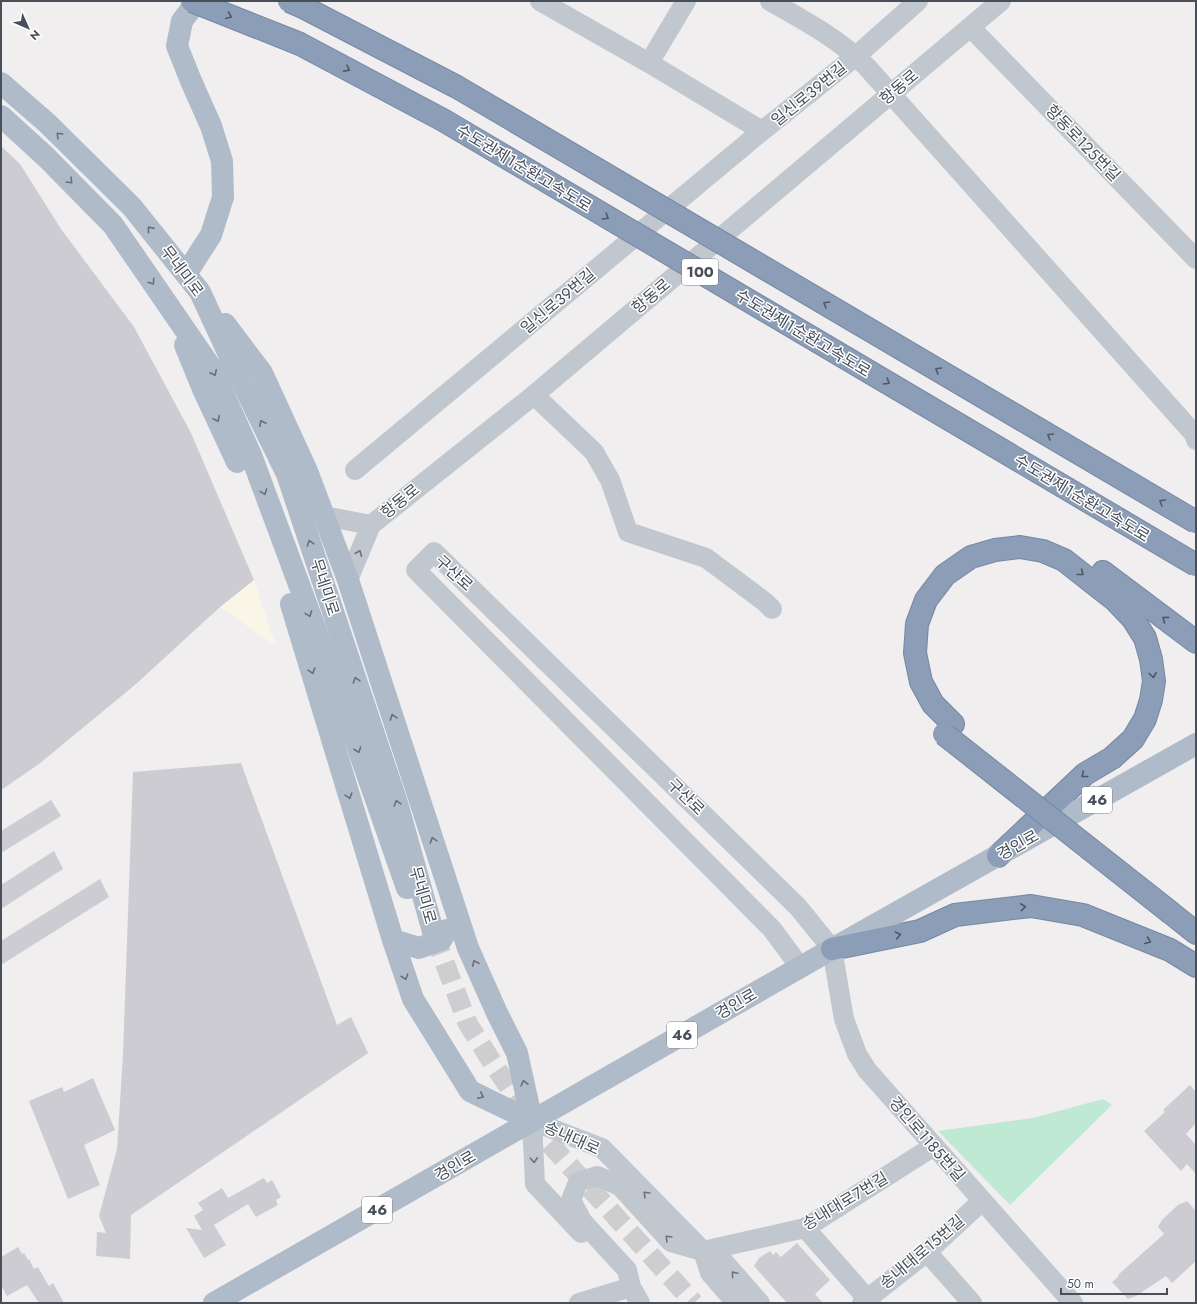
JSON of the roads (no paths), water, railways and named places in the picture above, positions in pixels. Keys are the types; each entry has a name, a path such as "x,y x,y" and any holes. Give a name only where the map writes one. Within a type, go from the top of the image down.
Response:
{"highway":[{"name":"수도권제1순환고속도로","path":"192,1 300,44 443,120 1196,565"},
{"name":"100","path":"289,1 312,11 457,87 1196,522"},
{"path":"1196,642 1073,549 1043,537 1019,533 990,536 964,545 936,565 916,592 904,622 902,654 909,685 922,712 948,729 1174,907 1196,933"},
{"path":"948,729 921,682 915,653 917,624 926,600 945,575 970,557 995,550 1020,547 1043,551 1064,560 1115,600 1133,619 1145,638 1151,659 1154,681 1151,700 1145,719 1133,739 1112,758 1085,774 998,856"},
{"path":"832,949 920,931 955,915 1031,906 1083,915 1170,950 1196,966"},
{"path":"1174,907 1196,915"}],"main road":[{"path":"186,274 211,235 222,197 222,161 211,126 177,46 182,22 197,1"},
{"name":"무네미로","path":"1,84 47,122 132,207 200,292 287,474 397,803 434,935 414,906 251,455 212,369 114,225 46,157 1,116"},
{"path":"200,292 262,373 307,471 348,580 468,948 497,1013 517,1053 532,1121"},
{"path":"168,306 203,389 235,457 289,596 392,940 413,999 470,1091 532,1121"},
{"name":"경인로","path":"214,1303 800,967 1196,744"},
{"path":"392,940 419,948 441,940 449,927 454,903"}],"street":[{"name":"일신로39번길","path":"540,1 649,63 762,131"},
{"path":"649,63 686,1"},
{"name":"일신로39번길","path":"770,1 829,36 856,56"},
{"name":"일신로39번길","path":"355,470 762,131 856,56 918,1"},
{"name":"항동로","path":"348,580 371,525 534,395 1001,1"},
{"name":"항동로125번길","path":"970,27 1196,259"},
{"path":"856,56 1195,435 1196,440"},
{"path":"534,395 594,452 610,480 628,532 706,558 765,602 772,609"},
{"name":"항동로","path":"324,516 371,525"},
{"name":"구산로","path":"800,967 772,929 416,570 434,552 798,907 832,949"},
{"name":"경인로1185번길","path":"832,949 844,1019 857,1054 868,1070 1072,1303"},
{"name":"송내대로","path":"652,1303 636,1295 535,1184 532,1121 602,1148 703,1251 724,1262 760,1303"},
{"name":"송내대로7번길","path":"703,1251 805,1228 934,1146"},
{"path":"579,1303 636,1295 627,1270 582,1221 574,1207 571,1200 578,1182 597,1176 620,1186 671,1242 703,1251"},
{"name":"송내대로15번길","path":"867,1301 927,1252 982,1201"},
{"path":"805,1228 867,1301"},
{"name":"송내대로","path":"703,1251 710,1273 736,1303"},
{"path":"927,1252 972,1303"}],"tunnel":[{"path":"434,935 468,1024 539,1132 694,1303"}]}
